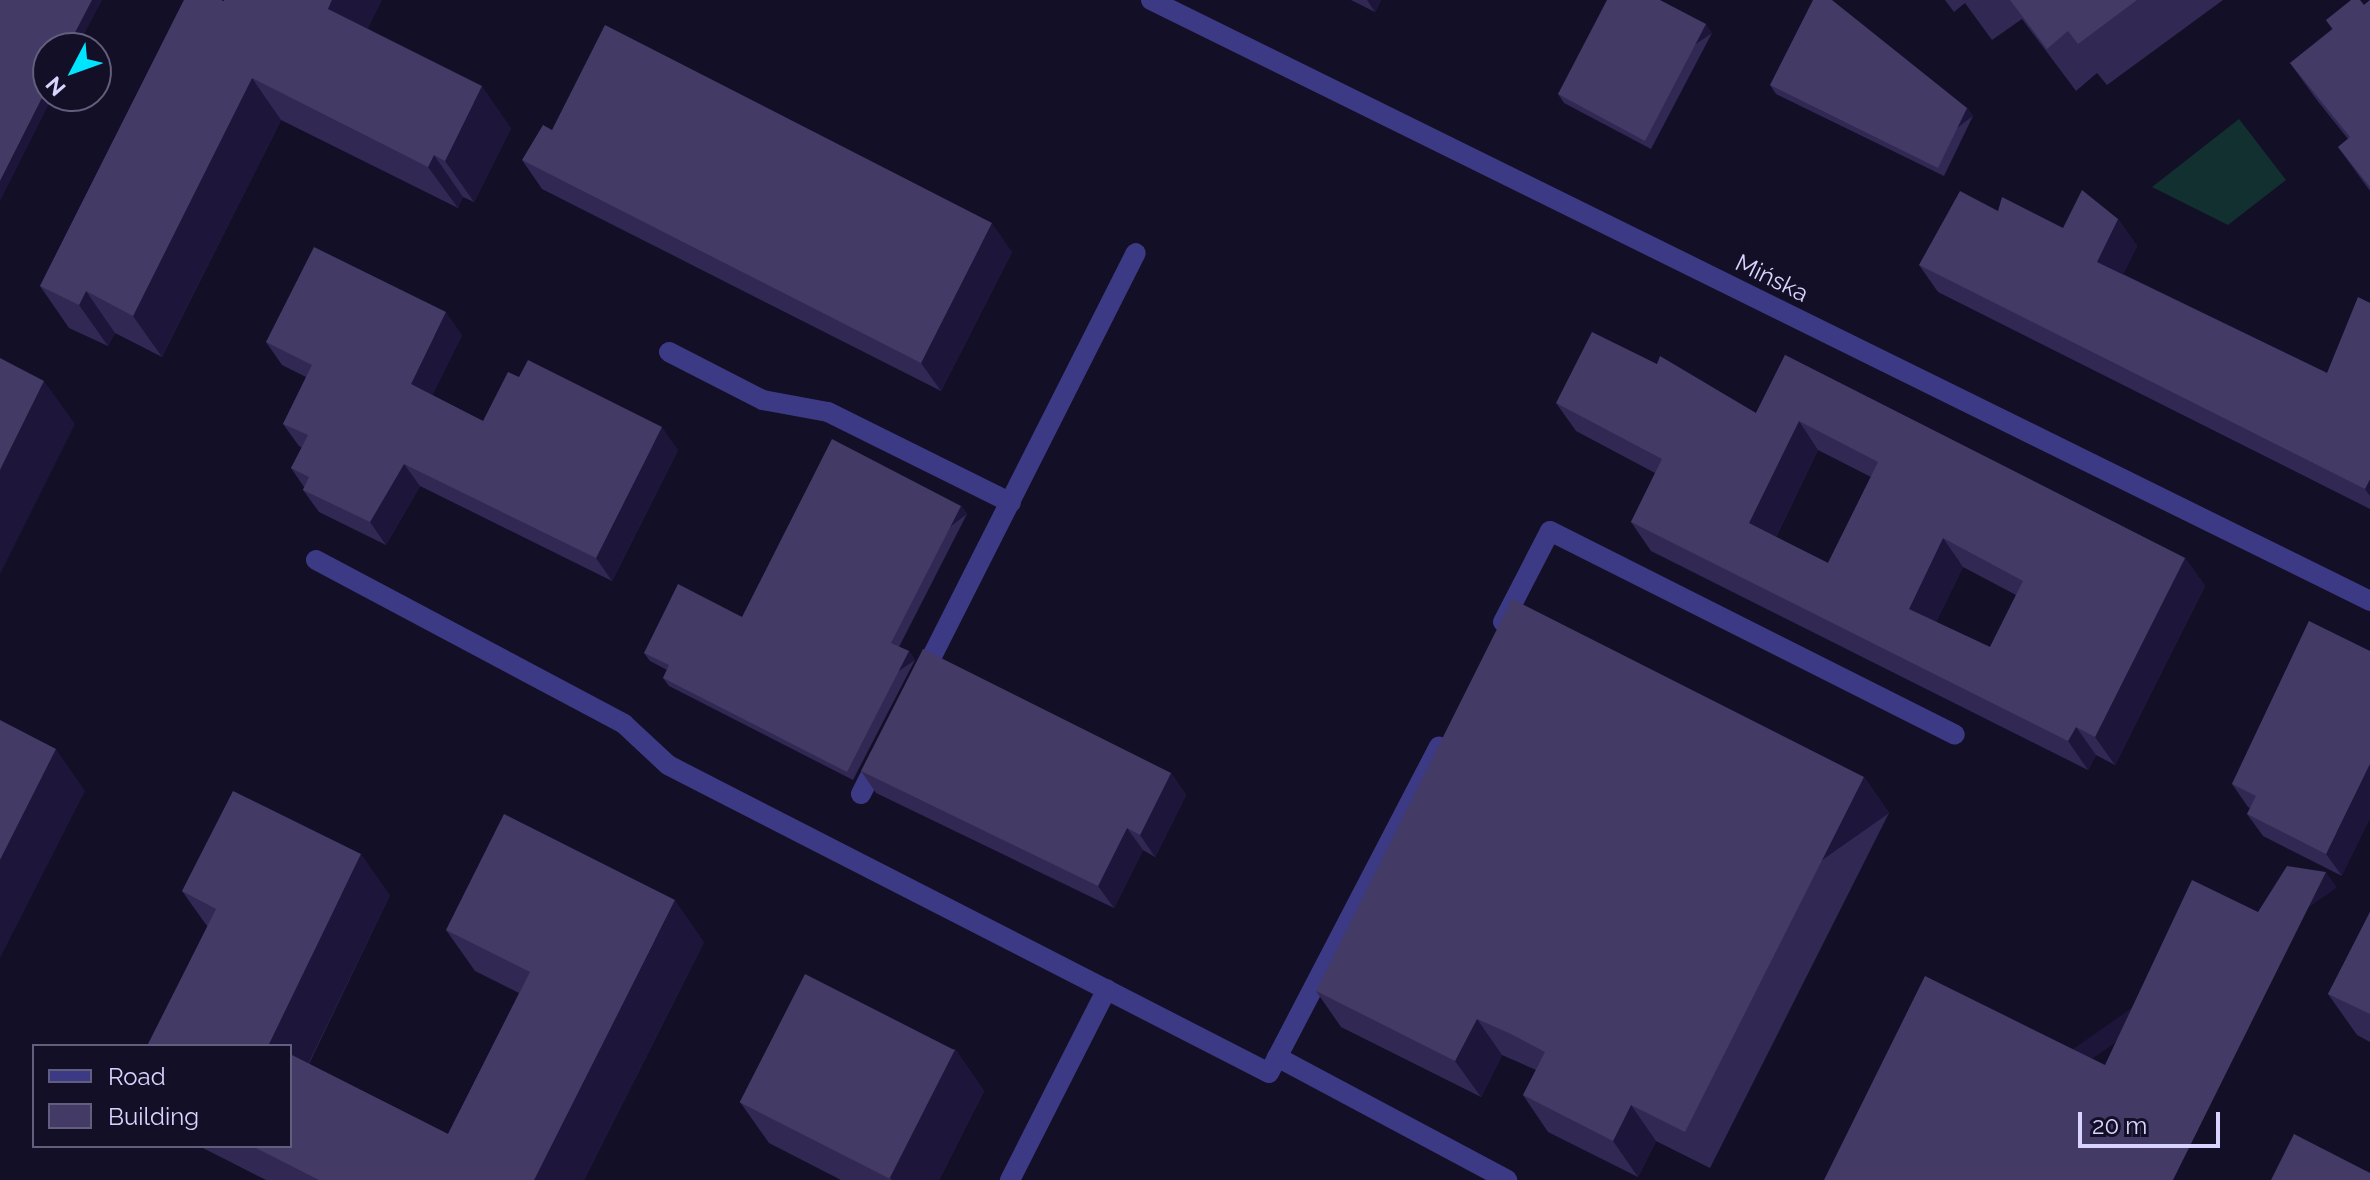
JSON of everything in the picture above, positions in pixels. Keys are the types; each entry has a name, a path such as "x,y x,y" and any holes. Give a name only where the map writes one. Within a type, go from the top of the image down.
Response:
{"street":[{"name":"Mińska","path":"1151,0 1178,6 2370,601"},
{"path":"911,697 1136,253"},
{"path":"669,352 763,400 828,412 1011,503"},
{"path":"1491,645 1550,531 1955,735"},
{"path":"316,560 624,724 668,765 1269,1073 1447,730"},
{"path":"861,794 889,738"},
{"path":"1010,1180 1107,989"},
{"path":"1277,1057 1507,1180"}],"green space":[{"path":"2239,119 2286,180 2228,225 2152,187"}],"building":[{"path":"0,0 92,0 75,32 32,32 32,112 35,112 0,181"},
{"path":"184,0 332,0 328,9 482,86 445,161 434,155 428,167 252,78 133,316 86,291 79,305 40,286"},
{"path":"1607,0 1660,0 1706,24 1645,141 1558,94"},
{"path":"1813,0 1832,0 1967,108 1938,168 1770,85"},
{"path":"2010,0 2137,0 2078,44 2068,31 2047,49"},
{"path":"2351,0 2360,0 2364,5 2370,0 2370,187 2338,147 2350,137 2290,63 2333,29 2326,20"},
{"path":"605,25 992,223 921,363 522,160 543,125 552,130"},
{"path":"2082,190 2118,219 2097,262 2327,373 2358,297 2370,303 2370,479 2365,489 1919,265 1960,191 1998,211 2002,197 2063,228"},
{"path":"314,247 446,312 411,384 483,421 508,372 519,377 528,360 662,427 596,558 404,464 370,522 303,490 309,477 291,468 308,435 283,424 312,365 266,342"},
{"path":"1592,332 1657,364 1660,356 1756,413 1785,355 2185,558 2095,737 2076,727 2068,741 1631,522 1662,459 1556,403","holes":["1799,421 1878,462 1828,563 1749,523","1943,538 2023,581 1990,647 1909,609"]},
{"path":"0,358 44,381 0,470"},
{"path":"832,439 961,506 891,643 909,651 847,772 663,678 669,665 644,653 678,584 742,617"},
{"path":"1512,599 1864,777 1685,1132 1631,1105 1613,1141 1523,1095 1545,1052 1511,1034 1477,1019 1455,1061 1316,991"},
{"path":"2309,621 2370,651 2370,764 2326,854 2247,814 2256,796 2232,784"},
{"path":"923,649 1171,773 1140,835 1127,828 1098,886 861,771"},
{"path":"0,720 56,749 0,860"},
{"path":"233,791 361,854 269,1044 148,1044 216,909 182,891"},
{"path":"504,814 675,900 534,1180 319,1180 256,1148 292,1148 292,1055 448,1134 530,972 446,930"},
{"path":"2287,866 2326,872 2173,1180 1824,1180 1925,976 2105,1065 2192,880 2258,912"},
{"path":"2370,912 2370,1014 2328,994"},
{"path":"805,974 955,1050 889,1179 740,1102"},
{"path":"2294,1134 2370,1173 2370,1180 2271,1180"}]}
